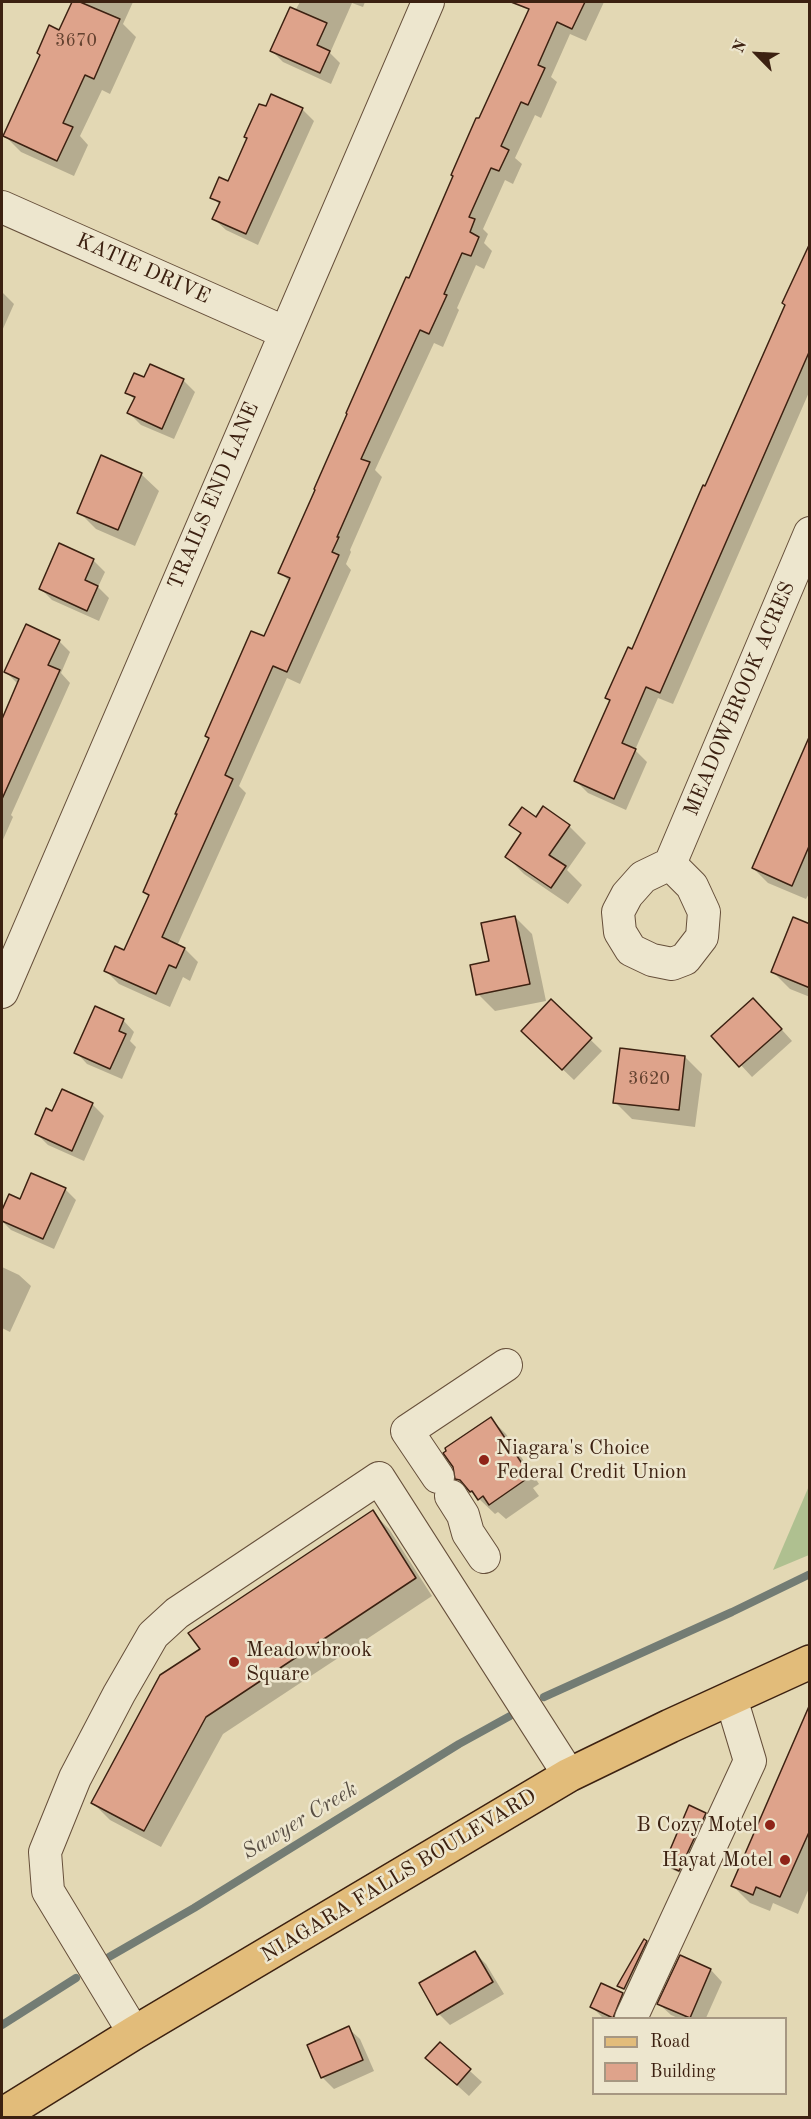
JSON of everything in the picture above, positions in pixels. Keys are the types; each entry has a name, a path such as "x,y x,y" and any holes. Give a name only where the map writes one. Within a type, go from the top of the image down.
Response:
{"main road":[{"name":"NIAGARA FALLS BOULEVARD","path":"2,2115 134,2033 569,1775 810,1662"}],"street":[{"name":"TRAILS END LANE","path":"2,992 284,332 428,2"},
{"name":"KATIE DRIVE","path":"2,207 284,332"},
{"name":"MEADOWBROOK ACRES","path":"670,864 810,533"},
{"path":"484,1557 468,1533 463,1515 407,1431 506,1365"},
{"path":"134,2033 48,1891 45,1852 75,1778 153,1635 177,1612 379,1478 569,1775"},
{"path":"632,2017 750,1761 731,1698"}],"green space":[{"path":"809,1486 809,1555 773,1570"}],"building":[{"path":"72,2 80,2 120,19 94,79 85,75 63,123 73,127 57,161 3,136 40,55 37,53 49,25 59,30"},
{"path":"511,2 585,2 572,29 557,22 538,65 545,68 528,105 521,102 501,146 509,150 499,171 491,168 469,217 475,219 470,232 479,237 471,256 462,253 444,294 447,295 429,334 420,330 361,459 370,462 332,552 339,555 287,672 273,666 225,775 233,779 162,937 185,948 176,968 169,965 156,994 104,971 115,946 124,950 149,895 143,892 209,738 205,736 251,631 264,636 290,578 278,573 406,277 409,278 476,118 479,118 529,9"},
{"path":"290,7 327,23 317,45 330,51 320,73 270,51"},
{"path":"271,94 303,108 246,234 212,219 220,202 210,198 219,177 228,181 259,104 266,106"},
{"path":"810,243 810,350 660,693 646,687 622,743 636,749 614,799 574,781 610,700 605,698 628,647 632,649 785,305 782,303"},
{"path":"150,364 184,379 162,429 127,413 135,397 125,393 134,373 144,377"},
{"path":"101,455 142,473 118,530 77,513"},
{"path":"59,543 94,559 85,580 98,586 87,611 39,589"},
{"path":"26,624 60,640 48,665 60,670 2,799 2,719 19,679 4,672"},
{"path":"810,735 810,844 792,886 752,868"},
{"path":"543,806 570,825 549,855 566,866 551,888 505,857 521,833 509,825 522,807 536,817"},
{"path":"515,916 530,984 476,995 470,965 489,961 481,923"},
{"path":"793,917 810,924 810,988 771,972"},
{"path":"753,998 782,1029 739,1067 711,1036"},
{"path":"551,999 592,1038 562,1070 521,1031"},
{"path":"95,1006 124,1019 119,1031 126,1034 110,1069 74,1053"},
{"path":"620,1048 685,1056 679,1110 613,1103"},
{"path":"62,1089 93,1103 72,1151 35,1134 46,1108 52,1111"},
{"path":"31,1173 66,1188 43,1239 2,1221 2,1210 9,1194 20,1199"},
{"name":"Niagara's Choice Federal Credit Union","path":"491,1417 525,1468 519,1472 525,1480 489,1505 483,1496 478,1500 460,1480 455,1479 453,1467 443,1453 446,1451 445,1448"},
{"name":"Meadowbrook Square","path":"373,1510 416,1578 206,1717 144,1831 91,1803 160,1675 200,1649 188,1633"},
{"path":"810,1704 810,1830 780,1897 756,1887 753,1895 731,1886"},
{"path":"689,1805 706,1813 679,1871 664,1864"},
{"path":"644,1939 647,1941 624,1989 617,1986"},
{"path":"475,1951 493,1982 437,2015 419,1983"},
{"path":"680,1955 711,1969 690,2017 657,2004"},
{"path":"601,1983 623,1993 613,2017 590,2007"},
{"path":"349,2026 363,2060 321,2078 307,2045"},
{"path":"440,2042 471,2069 457,2085 425,2058"}],"waterway":[{"name":"Sawyer Creek","path":"544,1697 810,1574"},
{"name":"Sawyer Creek","path":"109,1957 194,1908 459,1744 510,1716"},
{"name":"Sawyer Creek","path":"2,2025 76,1978"}],"place":[{"name":"Niagara's Choice Federal Credit Union","path":"484,1460"},
{"name":"Meadowbrook Square","path":"234,1662"},
{"name":"B Cozy Motel","path":"770,1825"},
{"name":"Hayat Motel","path":"785,1860"}]}
